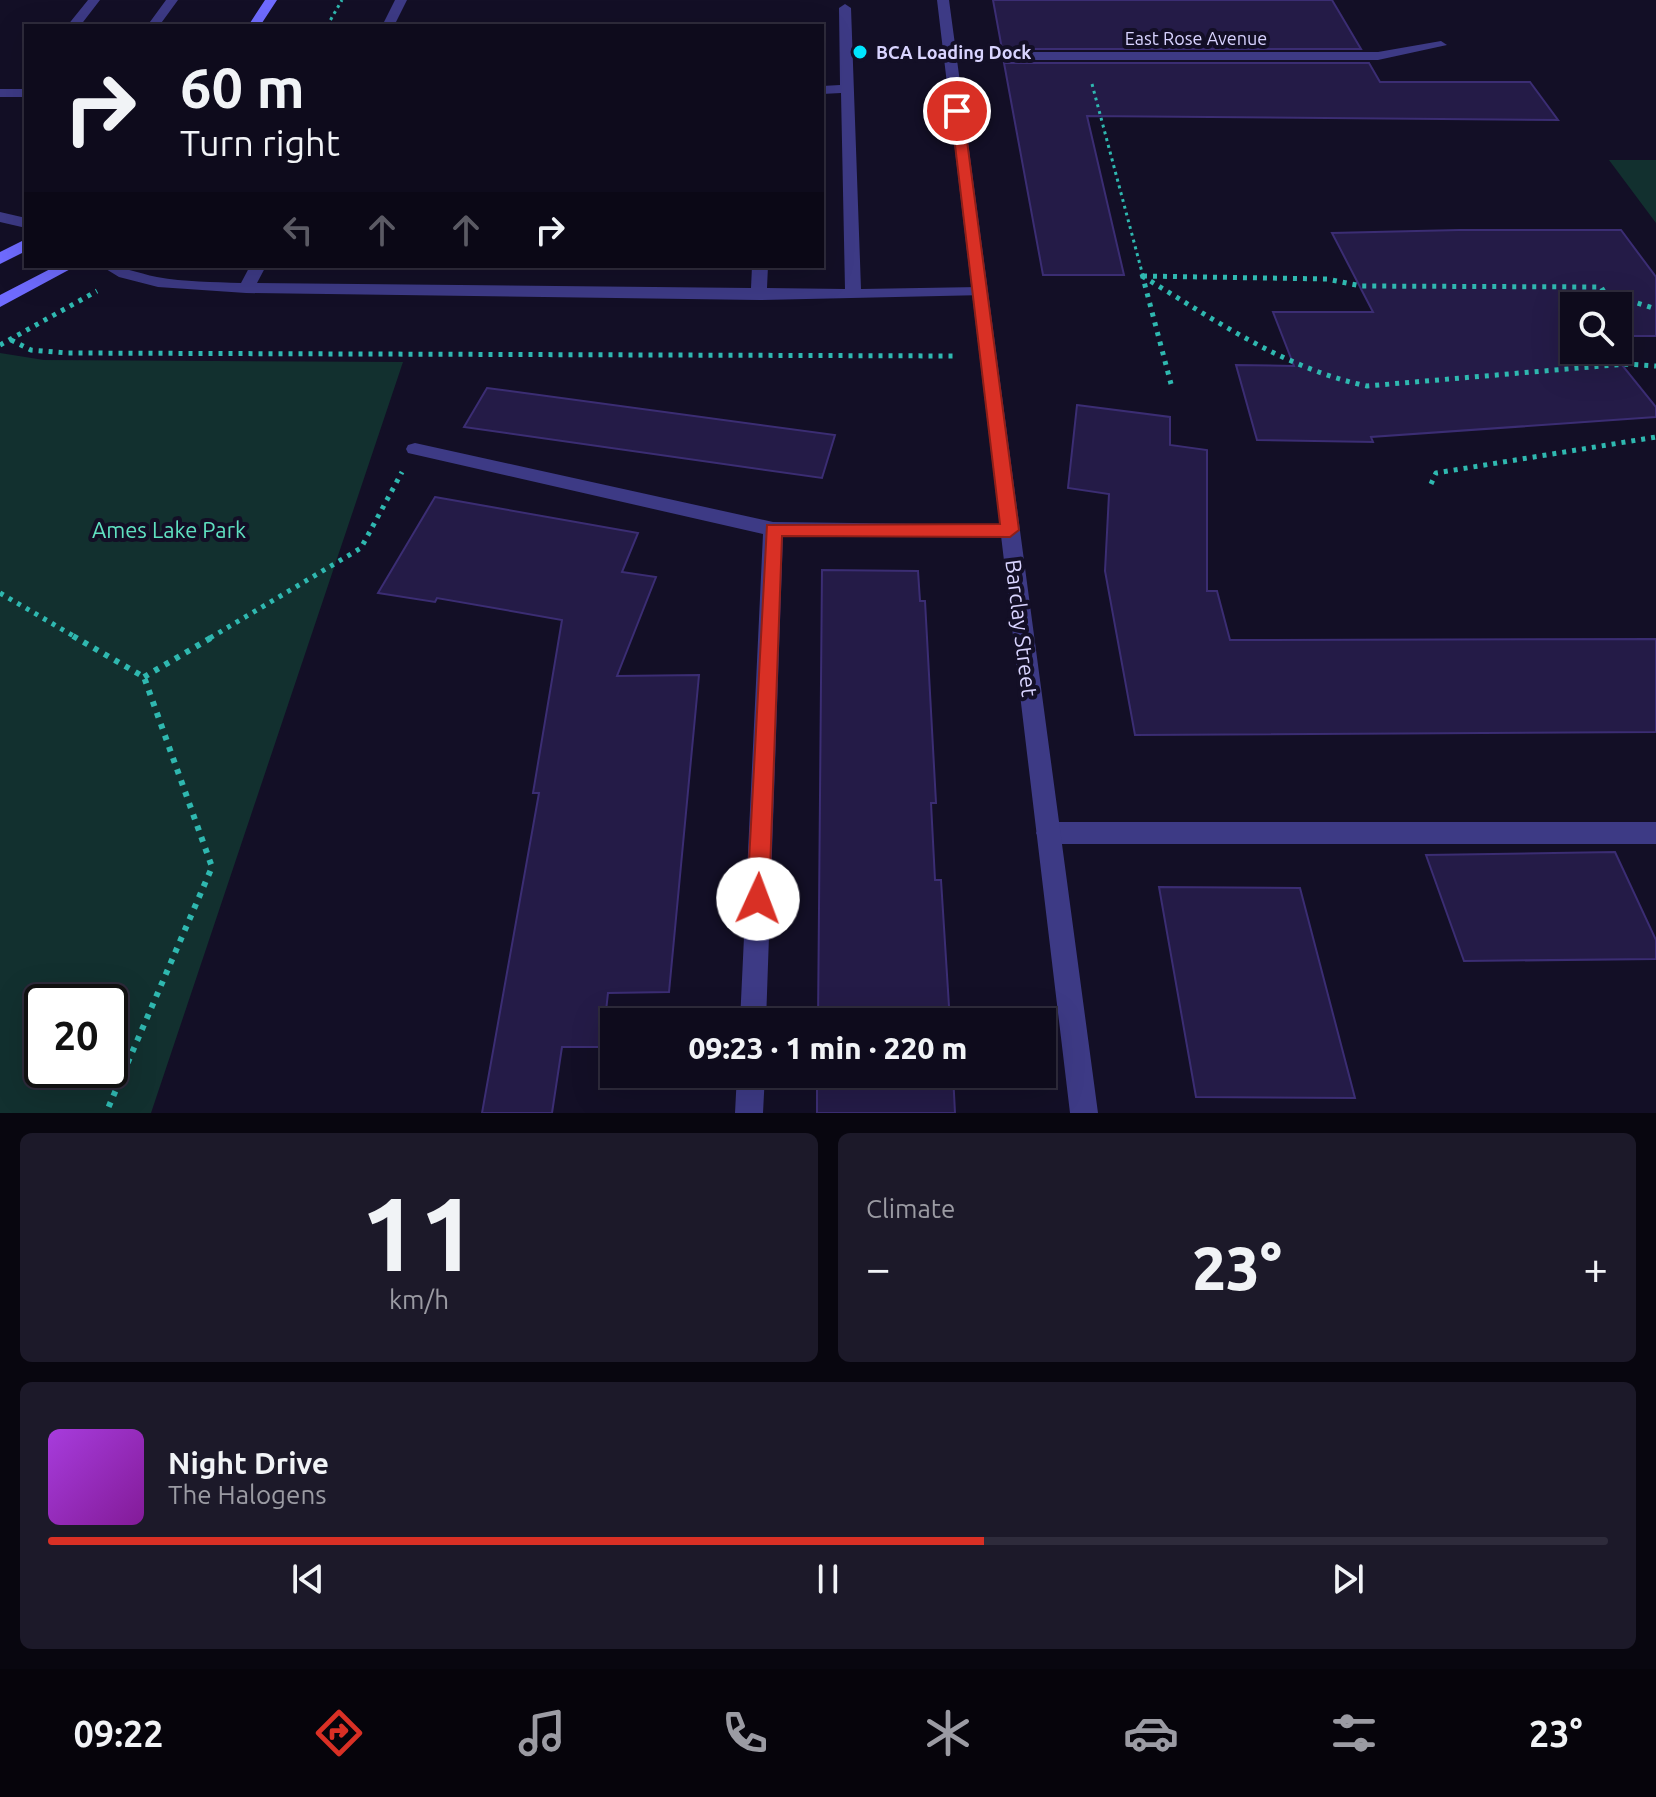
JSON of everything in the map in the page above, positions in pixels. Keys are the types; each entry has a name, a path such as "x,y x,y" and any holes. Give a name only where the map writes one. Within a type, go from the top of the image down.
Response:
{"main road":[{"path":"255,24 271,0"},
{"path":"0,259 24,245"},
{"path":"0,302 64,268"}],"street":[{"path":"75,24 94,0"},
{"path":"154,24 172,0"},
{"path":"389,24 401,0"},
{"name":"Barclay Street","path":"943,0 1084,1113"},
{"path":"845,8 853,294"},
{"name":"East Rose Avenue","path":"950,56 1378,56 1441,45"},
{"path":"824,90 848,89"},
{"path":"0,93 24,93"},
{"path":"0,217 24,223"},
{"path":"246,288 257,268"},
{"path":"759,295 760,268"},
{"path":"116,270 176,284 246,288 759,295 979,292"},
{"path":"415,449 773,529 1010,530"},
{"path":"754,1008 773,529"},
{"path":"1048,833 1656,833"},
{"path":"749,1113 750,1088"}],"path":[{"path":"328,24 342,0"},
{"path":"1085,56 1171,384"},
{"path":"0,345 116,270"},
{"path":"1142,276 1327,279 1361,286 1601,287 1604,292 1656,309"},
{"path":"1142,276 1288,361 1347,383 1367,386 1626,364 1656,366"},
{"path":"11,340 31,350 67,353 988,356"},
{"path":"1431,484 1436,473 1656,437"},
{"path":"144,677 361,548 415,449"},
{"path":"0,593 144,677 212,867 106,1113"}],"green space":[{"path":"1609,160 1656,160 1656,223"},
{"name":"Ames Lake Park","path":"0,353 44,360 403,362 151,1113 0,1113"}],"building":[{"path":"993,0 1332,0 1361,49 1002,49"},
{"path":"1004,63 1369,63 1380,82 1530,82 1558,120 1087,116 1124,275 1043,275"},
{"path":"1621,230 1656,277 1656,336 1632,336 1632,292 1560,292 1560,364 1621,364 1656,407 1656,417 1371,437 1373,442 1257,440 1236,365 1294,366 1273,312 1373,312 1332,233"},
{"path":"487,388 835,435 822,478 464,427"},
{"path":"1077,405 1170,417 1170,445 1207,450 1207,591 1217,591 1230,640 1656,639 1656,732 1135,735 1105,571 1109,494 1068,488"},
{"path":"435,497 638,533 622,572 656,577 617,676 699,675 669,992 608,993 606,1008 600,1008 600,1047 562,1047 552,1113 482,1113 539,793 533,793 562,620 437,598 435,602 378,593"},
{"path":"822,570 918,571 920,601 925,601 936,803 931,803 935,880 941,880 949,1008 818,1008"},
{"path":"1615,852 1656,940 1656,959 1464,961 1426,855"},
{"path":"1159,887 1300,888 1355,1098 1196,1097"},
{"path":"817,1088 954,1088 955,1113 817,1113"}],"place":[{"name":"BCA Loading Dock","path":"860,52"}],"route":[{"path":"758,899 773,529 1010,530 957,111"}]}
